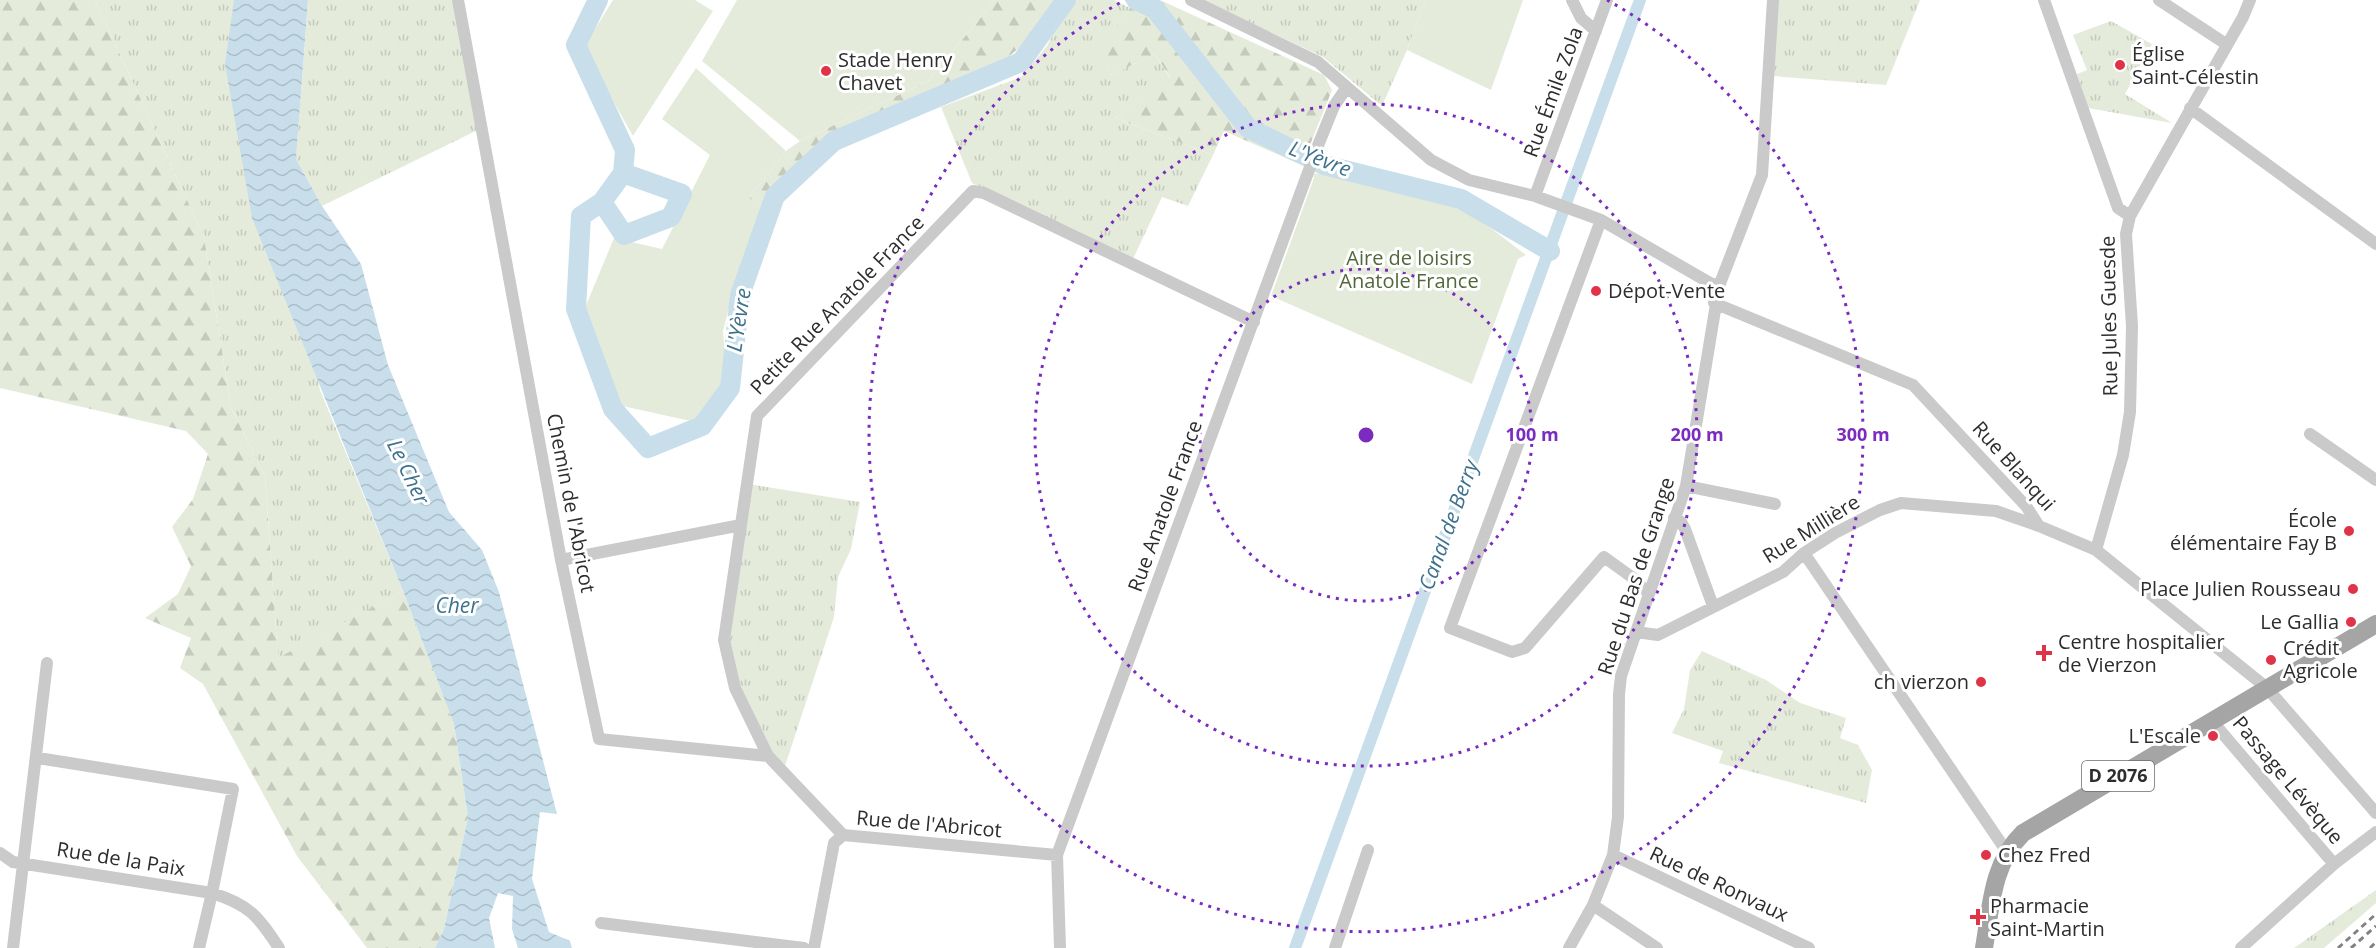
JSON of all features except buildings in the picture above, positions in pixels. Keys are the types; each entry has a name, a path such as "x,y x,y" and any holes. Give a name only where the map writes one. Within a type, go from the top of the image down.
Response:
{"main road":[{"name":"D 2076","path":"1984,948 1998,871 2017,838 2031,827 2376,624"}],"street":[{"name":"Chemin de l'Abricot","path":"458,0 561,560 598,739 768,756"},
{"path":"1191,0 1318,62 1431,160 1469,180 1535,196 1602,220 1719,286"},
{"path":"1572,0 1581,18 1596,31"},
{"name":"Rue Émile Zola","path":"1535,196 1607,0"},
{"name":"Rue du Bas de Grange","path":"1569,948 1593,905 1613,855 1617,818 1621,676 1691,467 1714,303 1762,175 1773,0"},
{"path":"2044,0 2118,208 2130,216"},
{"path":"2159,0 2226,44"},
{"name":"Rue Jules Guesde","path":"2096,550 2123,455 2130,412 2132,326 2126,234 2130,216 2243,17 2250,0"},
{"name":"Rue Anatole France","path":"1060,948 1057,855 1317,147 1334,106 1347,87"},
{"path":"2190,108 2376,244"},
{"name":"Petite Rue Anatole France","path":"768,756 735,688 724,640 757,416 973,191 984,193 1254,322"},
{"path":"1602,220 1450,628 1512,652 1518,652 1525,648 1604,557 1634,578 1648,592"},
{"name":"Rue Blanqui","path":"1714,303 1913,385 2026,506 2039,526 2096,550 2267,688 2376,813"},
{"path":"2310,434 2376,480"},
{"path":"1686,486 1775,504"},
{"name":"Rue Millière","path":"1636,632 1658,635 1783,572 1804,553 1834,533 1880,510 1901,503 1996,511 2039,526"},
{"path":"1674,518 1681,522 1685,529 1713,606"},
{"path":"561,560 741,525"},
{"path":"1804,553 2007,852"},
{"path":"13,948 38,758 47,663"},
{"name":"Passage Lévèque","path":"2212,721 2334,864"},
{"path":"768,756 843,835"},
{"path":"38,758 233,789 199,948"},
{"path":"2241,948 2334,864 2376,832"},
{"name":"Rue de l'Abricot","path":"814,948 834,843 843,835 1057,855"},
{"path":"1335,948 1368,850"},
{"name":"Rue de la Paix","path":"0,853 13,862 212,893 238,902 261,921 279,948"},
{"name":"Rue de Ronvaux","path":"1613,855 1809,948"},
{"path":"1593,905 1657,948"},
{"path":"601,923 804,948"}],"green space":[{"path":"0,0 95,0 204,237 231,408 265,476 278,658 403,591 454,724 468,817 444,929 435,948 367,948 297,856 203,684 180,668 191,638 145,618 178,594 191,566 172,527 193,499 208,454 186,431 0,388"},
{"path":"95,0 234,0 320,390 403,591 278,659 265,476 231,408 204,237"},
{"path":"308,0 460,0 486,126 322,206 296,159"},
{"path":"613,0 695,0 713,11 633,136 583,48"},
{"name":"Stade Henry Chavet","path":"737,0 995,0 928,81 800,141 702,61"},
{"path":"995,0 1062,0 1033,36 1001,63 828,139 781,179 762,208 749,198 786,151 800,141 928,81"},
{"path":"1077,0 1114,0 1130,8 1099,51 1111,75 1155,54 1170,78 1115,118 1213,155 1188,206 1162,197 1133,259 972,183 941,107 1021,77 1047,46 1069,4"},
{"path":"1160,0 1324,75 1332,90 1302,165 1224,131 1213,155 1115,118 1170,77 1155,54 1111,75 1098,51 1130,8"},
{"path":"1203,0 1425,0 1407,50 1382,106 1323,57"},
{"path":"1425,0 1523,0 1491,90 1407,50"},
{"path":"1778,0 1920,0 1886,85 1773,76"},
{"path":"2111,21 2152,44 2125,94 2172,123 2088,108 2077,74 2087,70 2073,35"},
{"path":"696,68 786,151 749,198 762,208 733,292 723,331 727,377 695,422 618,405 582,315 614,238 662,249 710,155 662,119"},
{"name":"Aire de loisirs Anatole France","path":"1313,173 1435,192 1488,226 1526,255 1518,259 1472,384 1271,296 1314,178"},
{"path":"748,484 860,502 851,549 838,577 834,617 784,769 772,759 737,688 727,640"},
{"path":"1702,651 1766,680 1800,703 1846,718 1840,738 1858,745 1872,770 1866,803 1719,763 1723,751 1672,733 1684,709 1690,670"},
{"path":"2376,890 2376,903 2324,948 2294,948"}],"water":[{"name":"Cher","path":"234,0 308,0 296,159 322,206 361,264 388,365 449,512 482,550 499,592 557,814 540,812 532,879 549,932 570,941 572,948 518,948 512,929 513,896 498,893 489,918 495,948 435,948 444,929 468,817 454,724 403,591 252,218 225,64"}],"waterway":[{"name":"L'Yèvre","path":"598,0 576,45 625,150 623,173 602,202 581,216 576,309 613,409 648,448 702,426 730,388 740,295 775,196 834,141 1021,62 1066,0"},
{"name":"L'Yèvre","path":"1136,0 1155,9 1248,128 1324,165 1461,199 1550,251"},
{"name":"Canal de Berry","path":"1295,948 1640,0"},
{"name":"L'Yèvre","path":"602,202 624,235 671,217 682,194 623,173"}],"railway":[{"path":"2338,948 2376,914"},
{"path":"2351,948 2376,926"},
{"path":"2370,948 2376,942"}],"place":[{"name":"Église Saint-Célestin","path":"2120,65"},
{"name":"Stade Henry Chavet","path":"826,71"},
{"name":"Dépot-Vente","path":"1596,291"},
{"name":"École élémentaire Fay B","path":"2349,531"},
{"name":"Place Julien Rousseau","path":"2353,589"},
{"name":"Le Gallia","path":"2351,622"},
{"name":"Centre hospitalier de Vierzon","path":"2044,653"},
{"name":"Crédit Agricole","path":"2271,660"},
{"name":"ch vierzon","path":"1981,682"},
{"name":"L'Escale","path":"2213,736"},
{"name":"Chez Fred","path":"1986,855"},
{"name":"Pharmacie Saint-Martin","path":"1978,917"}],"water label":[{"name":"Le Cher","path":"408,472"}]}
